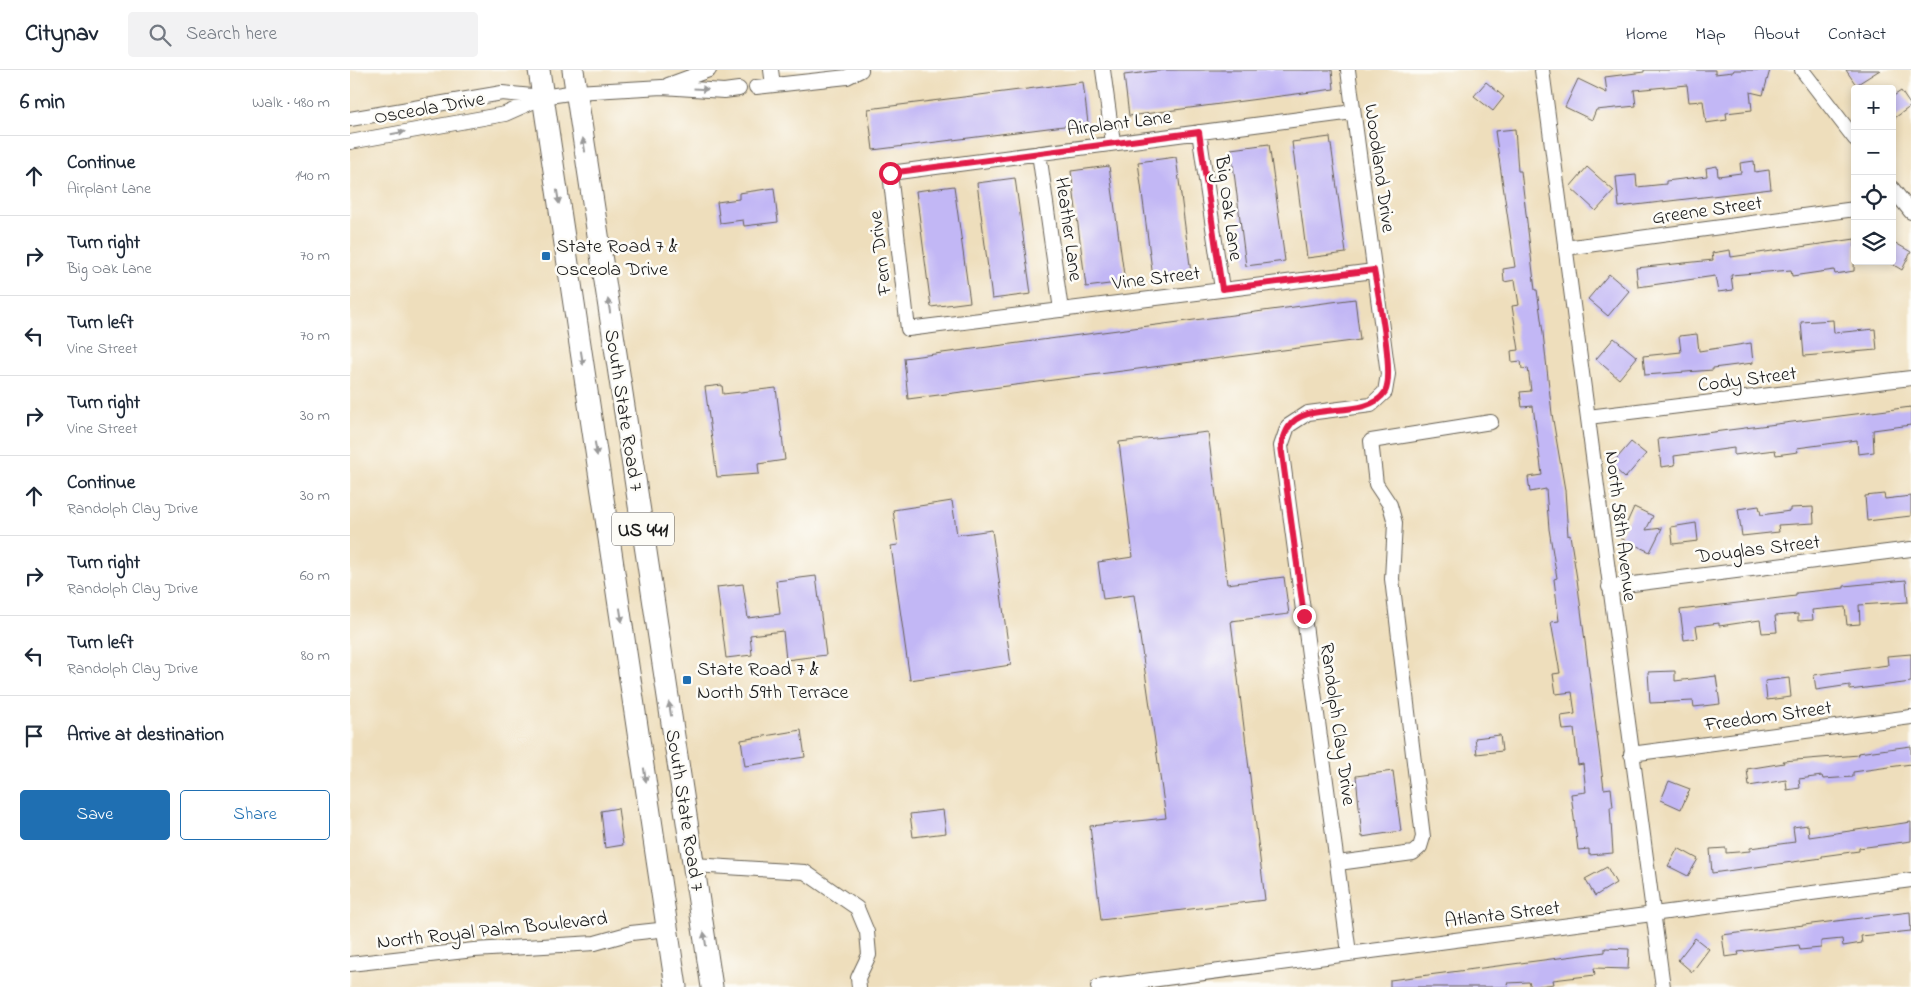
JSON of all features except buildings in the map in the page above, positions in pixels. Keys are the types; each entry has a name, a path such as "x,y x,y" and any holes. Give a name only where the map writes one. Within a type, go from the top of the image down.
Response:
{"main road":[{"name":"South State Road 7","path":"539,70 676,987"},
{"name":"South State Road 7","path":"573,70 712,987"}],"street":[{"path":"662,87 709,70"},
{"path":"771,70 773,85"},
{"path":"756,87 848,77 862,70"},
{"path":"1103,70 1113,143"},
{"name":"Woodland Drive","path":"1348,70 1374,270"},
{"name":"North 58th Avenue","path":"1542,70 1663,987"},
{"path":"1802,70 1851,134"},
{"name":"Osceola Drive","path":"350,119 502,93 542,97 576,92 662,87"},
{"path":"662,87 738,89"},
{"name":"Osceola Drive","path":"350,142 505,114 542,97"},
{"name":"Airplant Lane","path":"890,173 1353,112"},
{"name":"Big Oak Lane","path":"1199,132 1222,289"},
{"name":"Heather Lane","path":"1039,153 1061,310"},
{"name":"Fern Drive","path":"890,173 908,329"},
{"name":"Greene Street","path":"1565,248 1851,210"},
{"name":"Vine Street","path":"908,329 1374,270"},
{"name":"Randolph Clay Drive","path":"1350,953 1281,446 1288,426 1308,413 1371,405 1385,392 1388,374 1374,270"},
{"name":"Cody Street","path":"1588,417 1911,378"},
{"path":"1338,863 1413,853 1420,847 1422,837 1392,579 1395,523 1390,505 1376,484 1371,441 1491,422"},
{"name":"Douglas Street","path":"1609,587 1911,549"},
{"name":"Freedom Street","path":"1631,754 1911,717"},
{"path":"694,865 805,872 857,908 866,932 869,955 858,978 859,987"},
{"name":"Atlanta Street","path":"1098,987 1911,880"},
{"name":"North Royal Palm Boulevard","path":"350,964 474,950 595,943 630,933 668,928"}],"place":[{"name":"State Road 7 & Osceola Drive","path":"546,256"},
{"name":"State Road 7 & North 59th Terrace","path":"687,680"}],"route":[{"path":"890,173 1199,132 1222,289 1374,270 1388,374 1385,392 1371,405 1308,413 1288,426 1281,446 1304,616"}]}
